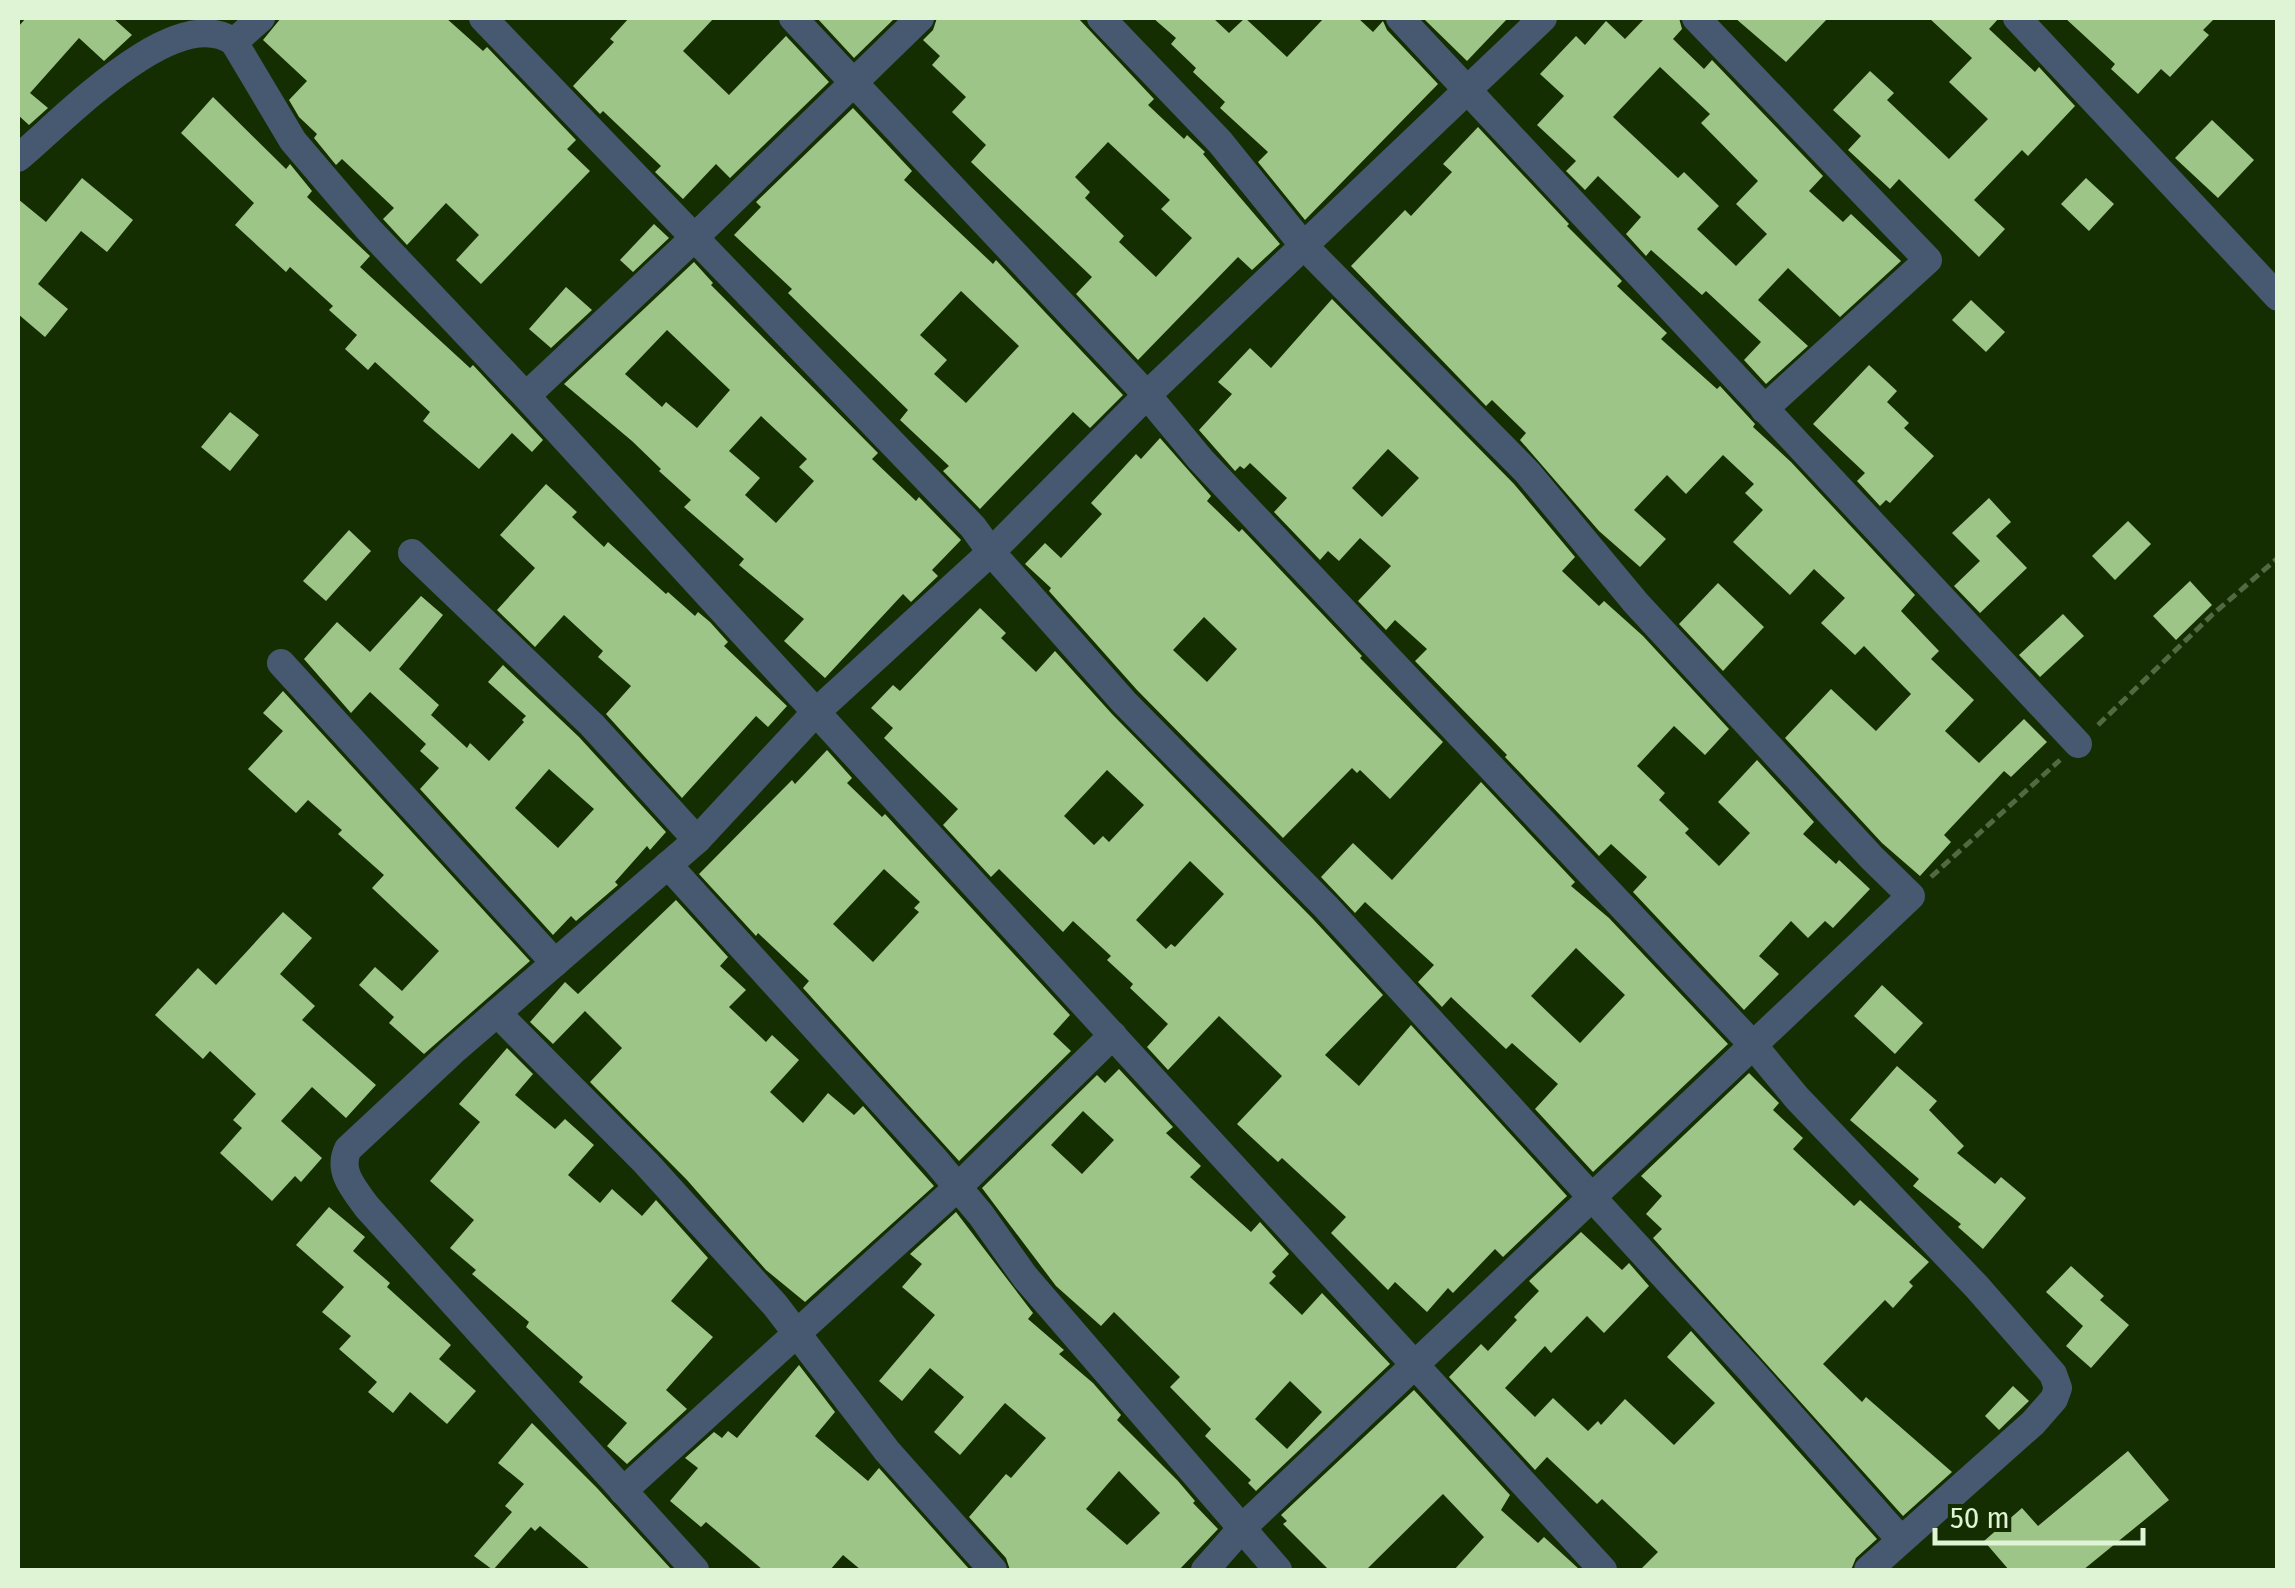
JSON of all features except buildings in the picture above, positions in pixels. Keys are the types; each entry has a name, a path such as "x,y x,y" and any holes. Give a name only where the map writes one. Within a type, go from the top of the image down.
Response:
{"street":[{"path":"234,42 261,18"},
{"path":"483,18 973,527 990,552 1124,702 1326,907 1900,1539"},
{"path":"794,18 1147,395 1200,460 1753,1045 1797,1098 2043,1360 2056,1380 2054,1399 1868,1570"},
{"path":"526,396 920,18"},
{"path":"1100,18 1220,142 1303,245 1527,472 1636,602 1910,896 1242,1528 1205,1570"},
{"path":"1400,18 2078,744"},
{"path":"696,1570 367,1207 345,1172 343,1160 348,1149 497,1013 698,840 816,713 990,552 1147,395 1544,18"},
{"path":"1696,18 1928,260 1764,409"},
{"path":"2017,18 2278,297"},
{"path":"18,158 136,57 186,35 210,32 234,42 293,141 368,230 526,396 1603,1570"},
{"path":"412,553 592,725 698,840"},
{"path":"281,663 556,963"},
{"path":"668,865 958,1187 1025,1277 1278,1570"},
{"path":"497,1013 646,1163 797,1330 887,1451 993,1570"},
{"path":"623,1491 958,1187 1113,1036"}]}
